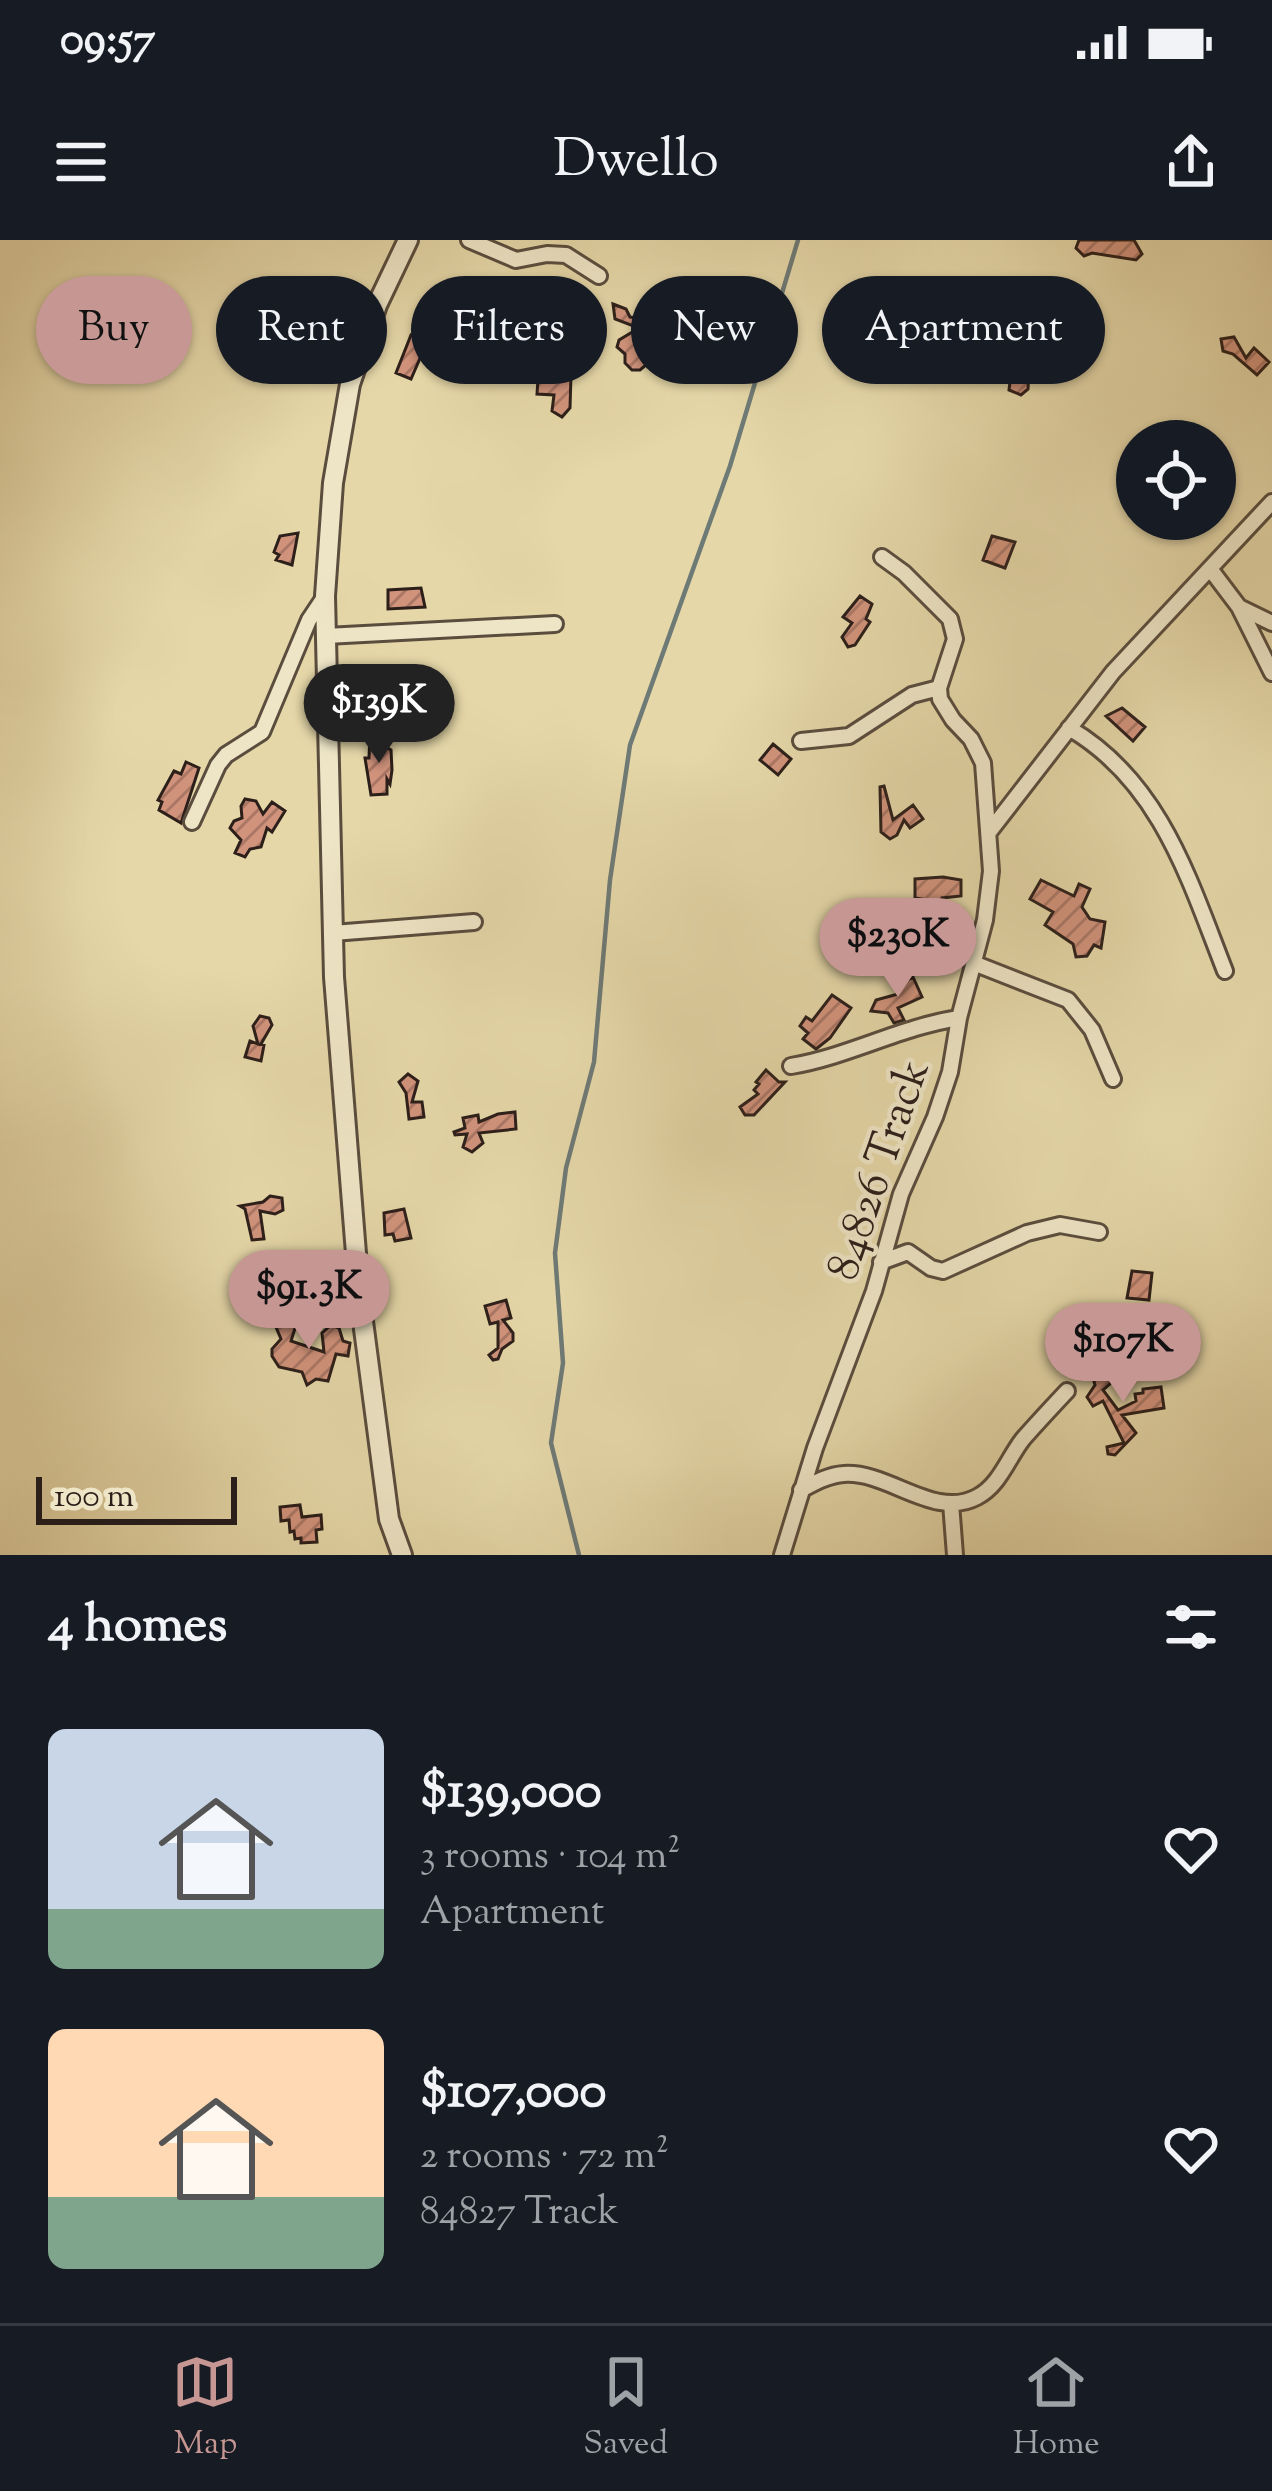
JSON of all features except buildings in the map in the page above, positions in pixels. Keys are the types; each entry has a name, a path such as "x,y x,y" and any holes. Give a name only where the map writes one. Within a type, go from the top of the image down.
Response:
{"street":[{"path":"402,1555 389,1519 359,1292 333,933 325,596 333,483 350,384 377,305 408,240"},
{"path":"470,240 517,260 566,256 599,276"},
{"path":"990,831 1126,656 1272,502"},
{"path":"801,741 849,736 912,695 939,688 955,639 950,620 882,557"},
{"path":"1210,570 1239,607 1272,673"},
{"path":"192,822 226,754 262,732 309,620 325,596"},
{"path":"1239,607 1272,623"},
{"path":"326,635 555,624"},
{"name":"84826 Track","path":"782,1555 901,1194 950,1072 959,1018 976,964 991,871 983,763 971,739 942,707 939,688"},
{"path":"1070,728 1113,760 1159,815 1225,971"},
{"path":"333,933 474,922"},
{"path":"976,964 1068,1000 1092,1030 1113,1079"},
{"path":"791,1066 846,1054 919,1024 959,1018"},
{"path":"881,1262 908,1252 944,1271 1027,1233 1060,1226 1099,1232"},
{"path":"801,1490 846,1474 951,1503 969,1500 990,1488 1026,1436 1067,1391"},
{"path":"951,1503 955,1555"}],"waterway":[{"path":"579,1555 551,1443 563,1363 555,1253 566,1168 594,1062 610,880 630,745 730,466 798,240"}]}
